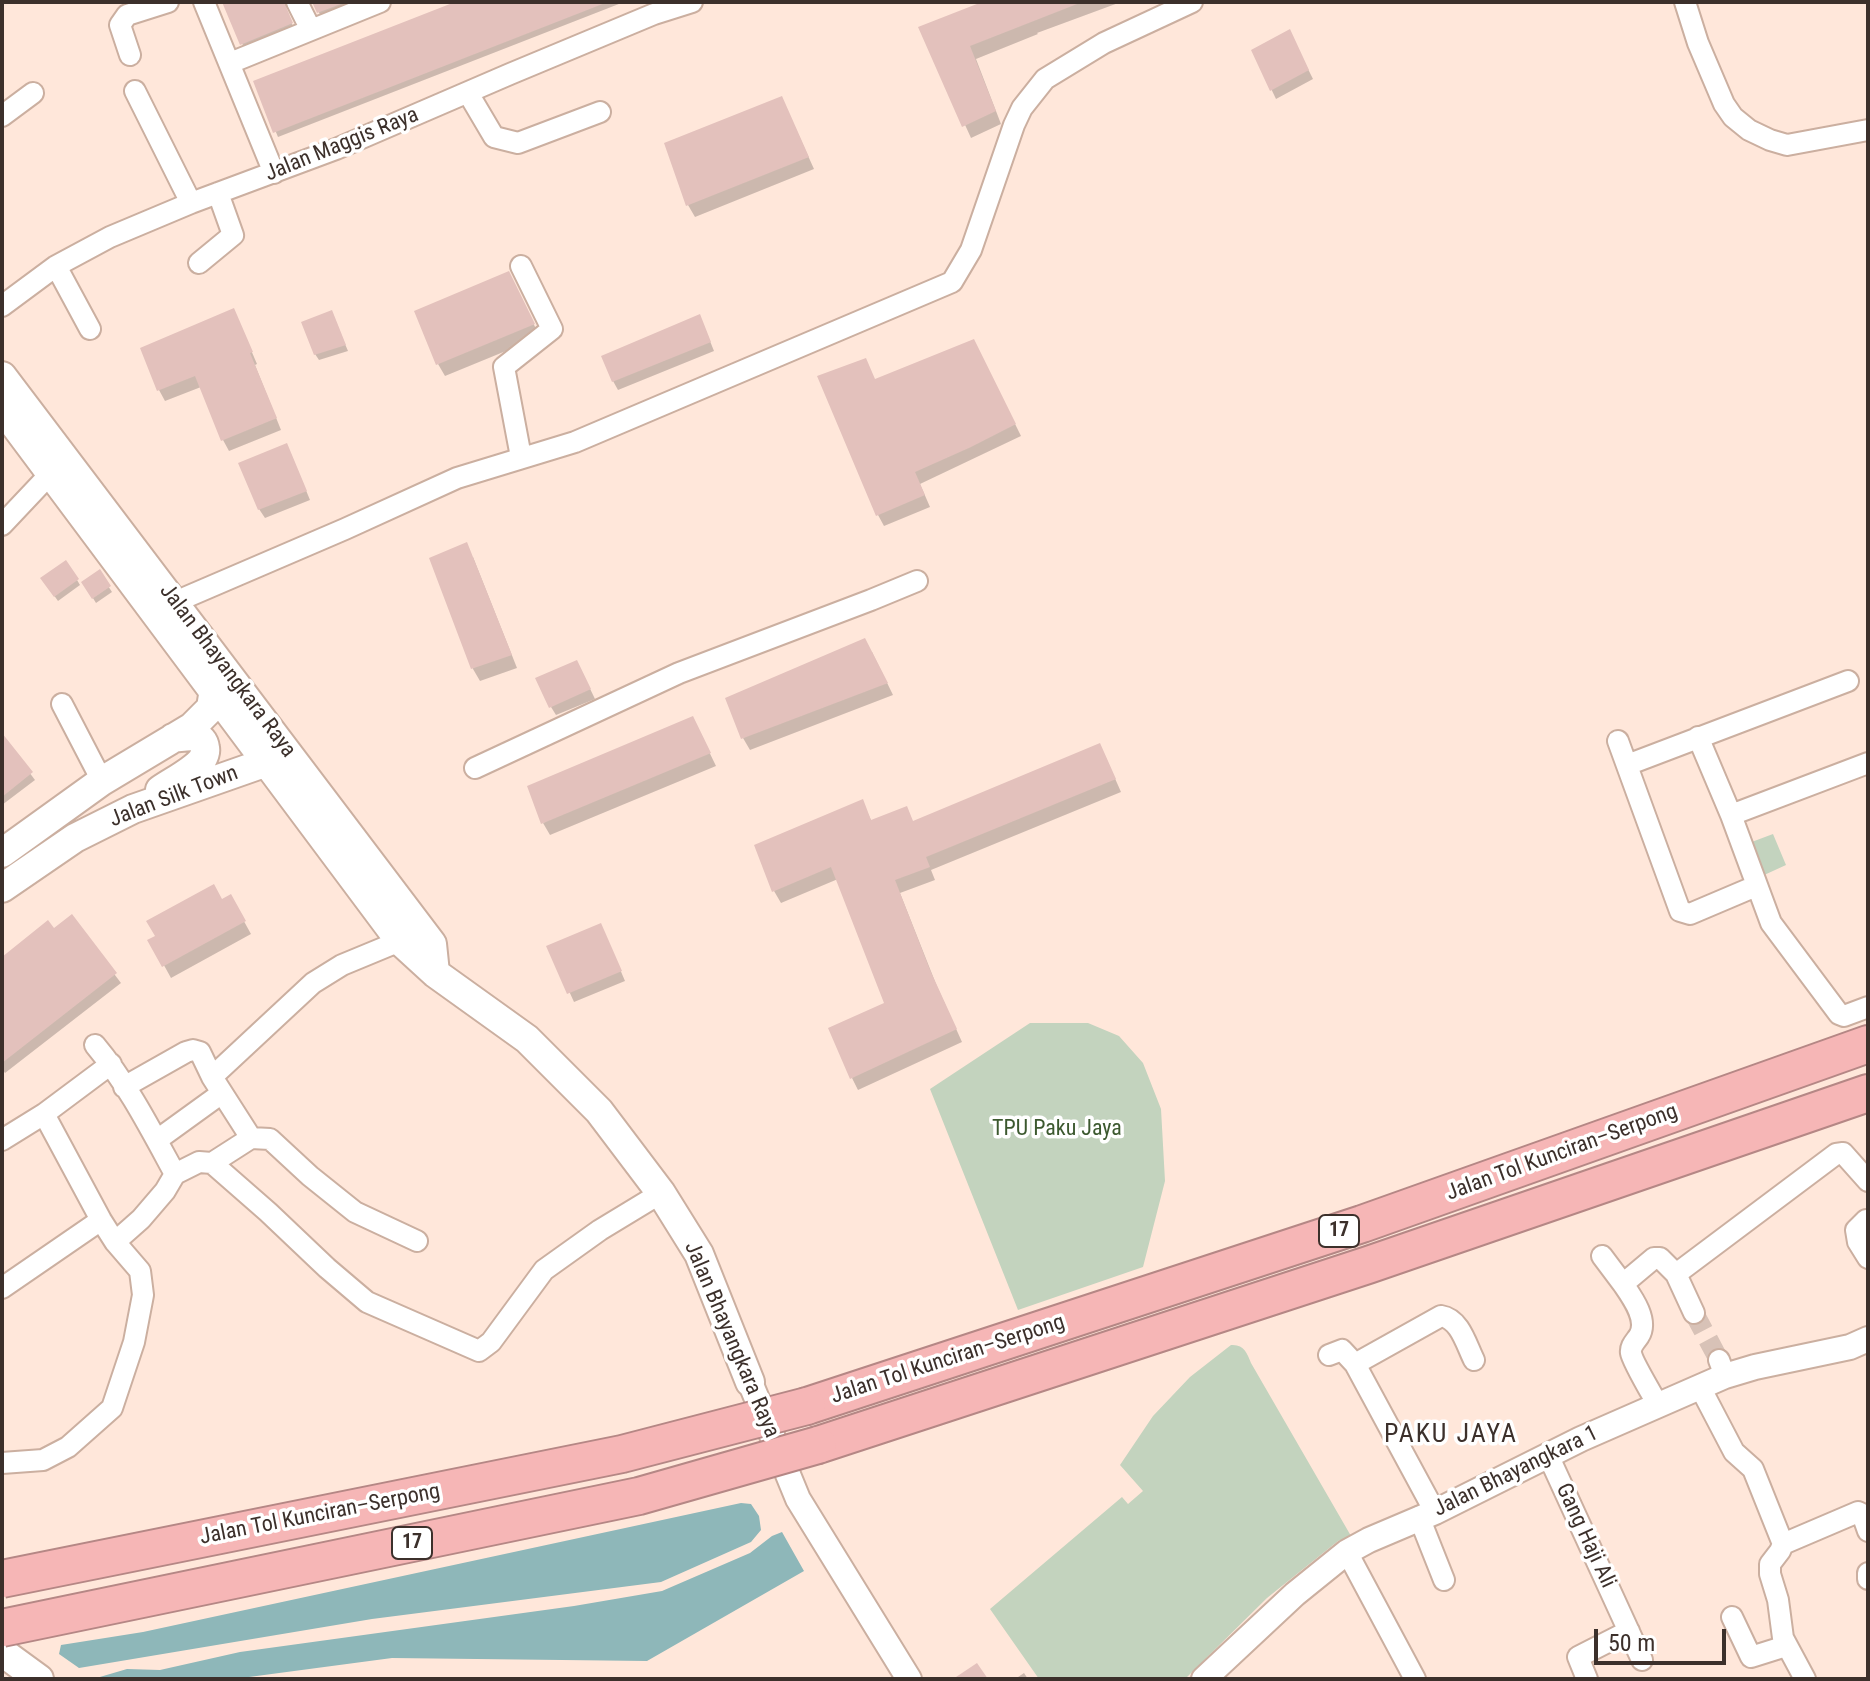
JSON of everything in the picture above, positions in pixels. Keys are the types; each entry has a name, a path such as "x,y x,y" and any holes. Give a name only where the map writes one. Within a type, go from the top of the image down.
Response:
{"highway":[{"name":"Jalan Tol Kunciran–Serpong","path":"2,1579 622,1454 807,1406 1362,1224 1868,1044"},
{"name":"Jalan Tol Kunciran–Serpong","path":"2,1628 639,1496 818,1445 1368,1265 1868,1093"}],"main road":[{"name":"Jalan Bhayangkara Raya","path":"2,376 51,473 400,941 435,973 527,1039 599,1111 661,1193 699,1254 750,1382"},
{"name":"Jalan Bhayangkara Raya","path":"2,408 27,425 175,602 432,944 435,973"},
{"name":"Jalan Silk Town","path":"2,853 102,781 192,727 211,708 214,689"},
{"path":"215,781 236,756 244,731 245,695"},
{"path":"133,809 204,757 206,748 203,739 196,735 173,738"},
{"name":"Jalan Silk Town","path":"2,888 75,838 133,809 267,762"},
{"path":"2,1652 39,1679"}],"street":[{"path":"130,55 120,25 127,15 168,2"},
{"path":"204,2 274,173"},
{"path":"297,2 311,30"},
{"name":"Jalan Maggis Raya","path":"2,306 56,266 94,245 468,93 651,8 692,2"},
{"path":"175,602 457,478 575,442 952,282 971,250 1014,125 1022,108 1045,79 1104,43 1192,2"},
{"path":"1685,2 1698,43 1724,104 1733,117 1749,130 1787,145 1868,130"},
{"path":"230,63 375,3"},
{"path":"135,91 191,203"},
{"path":"2,116 33,93"},
{"path":"468,93 494,137 518,143 600,112"},
{"path":"199,263 233,235 218,193"},
{"path":"56,266 90,329"},
{"path":"521,266 552,329 504,367 521,457"},
{"path":"2,525 51,473"},
{"path":"475,768 679,673 917,581"},
{"path":"1627,765 1848,681"},
{"path":"62,704 102,781"},
{"path":"1698,737 1771,923 1839,1014 1844,1016 1868,1007"},
{"path":"1618,741 1677,908 1690,914 1756,886"},
{"path":"1731,815 1868,763"},
{"path":"157,1140 217,1085 313,983 342,965 400,941"},
{"path":"95,1045 111,1064 175,1174"},
{"path":"124,1087 186,1052 200,1052 251,1138"},
{"path":"2,1140 44,1114 111,1064"},
{"path":"2,1463 43,1460 68,1447 112,1408 134,1342 143,1295 140,1271 101,1220 44,1114"},
{"path":"115,1242 141,1219 175,1174 199,1162 212,1163 251,1138 270,1139 355,1212 417,1241"},
{"path":"1676,1274 1836,1154 1843,1153 1868,1181"},
{"path":"212,1163 367,1302 479,1351 491,1342 544,1270 600,1230 661,1193"},
{"path":"2,1288 101,1220"},
{"path":"1866,1220 1856,1230 1858,1242 1868,1258"},
{"path":"1602,1256 1635,1301 1642,1323 1631,1354 1658,1405"},
{"path":"1623,1284 1654,1258 1660,1258 1676,1274 1694,1313"},
{"path":"1355,1364 1441,1316 1455,1322 1474,1360"},
{"name":"Jalan Bhayangkara 1","path":"1204,1679 1295,1594 1347,1552 1548,1455 1700,1387 1722,1368 1755,1367 1850,1347 1868,1339"},
{"path":"1329,1355 1342,1350 1355,1364 1427,1514 1444,1580"},
{"name":"Jalan Bhayangkara Raya","path":"750,1382 798,1499 909,1679"},
{"path":"1700,1387 1734,1452 1753,1469 1772,1513 1783,1544 1770,1564 1770,1574 1778,1600 1783,1638 1805,1679"},
{"name":"Gang Haji Ali","path":"1548,1455 1642,1660"},
{"path":"1783,1544 1858,1512 1862,1514 1868,1531"},
{"path":"1347,1552 1415,1679"},
{"path":"1732,1617 1751,1657 1786,1646"},
{"path":"1587,1679 1578,1657 1629,1631"}],"green space":[{"path":"1773,834 1786,865 1762,876 1749,843"},
{"name":"TPU Paku Jaya","path":"1030,1023 1088,1023 1119,1036 1143,1063 1161,1109 1165,1181 1143,1267 1018,1310 930,1089"},
{"path":"1231,1345 1239,1346 1246,1353 1351,1536 1338,1541 1267,1598 1185,1679 1039,1679 990,1609 1122,1497 1128,1504 1143,1491 1120,1465 1153,1416 1190,1377"}],"water":[{"path":"741,1503 751,1504 759,1516 761,1530 751,1542 661,1582 372,1619 79,1668 59,1654 61,1645 143,1632"},
{"path":"782,1532 804,1571 647,1661 392,1658 234,1679 93,1679 127,1669 160,1670 240,1652 662,1591 750,1553"}],"building":[{"path":"222,2 284,2 293,23 240,45"},
{"path":"312,2 346,2 317,13"},
{"path":"455,2 605,3 273,133 253,81"},
{"path":"982,2 1077,4 970,46 996,111 962,127 918,27"},
{"path":"1290,29 1309,70 1270,91 1251,50"},
{"path":"782,96 809,157 686,206 664,143"},
{"path":"509,271 535,324 436,365 414,311"},
{"path":"234,308 277,418 221,441 195,376 157,391 140,348"},
{"path":"332,310 346,345 314,355 301,322"},
{"path":"700,314 711,342 612,382 601,356"},
{"path":"974,339 1016,424 915,472 925,495 876,516 817,376 866,358 875,379"},
{"path":"287,443 307,491 258,510 238,463"},
{"path":"467,542 512,655 471,669 429,558"},
{"path":"66,560 79,579 54,597 40,578"},
{"path":"100,569 111,586 92,599 81,582"},
{"path":"865,638 888,683 741,739 725,698"},
{"path":"577,660 591,689 549,708 535,678"},
{"path":"693,716 711,753 541,824 527,786"},
{"path":"2,733 33,772 2,797"},
{"path":"1100,743 1116,779 926,857 930,867 895,880 957,1029 850,1079 828,1028 884,1003 831,867 772,892 754,845 863,799 871,820 907,806 913,821"},
{"path":"214,884 222,899 231,894 246,921 162,967 147,940 155,936 146,921"},
{"path":"72,914 117,973 2,1063 2,957 48,920 54,928"},
{"path":"601,923 622,971 567,994 546,946"},
{"path":"977,1663 988,1679 953,1679"}],"tunnel":[{"path":"1694,1313 1719,1360"}],"district":[{"name":"PAKU JAYA","path":"1451,1435"}]}
